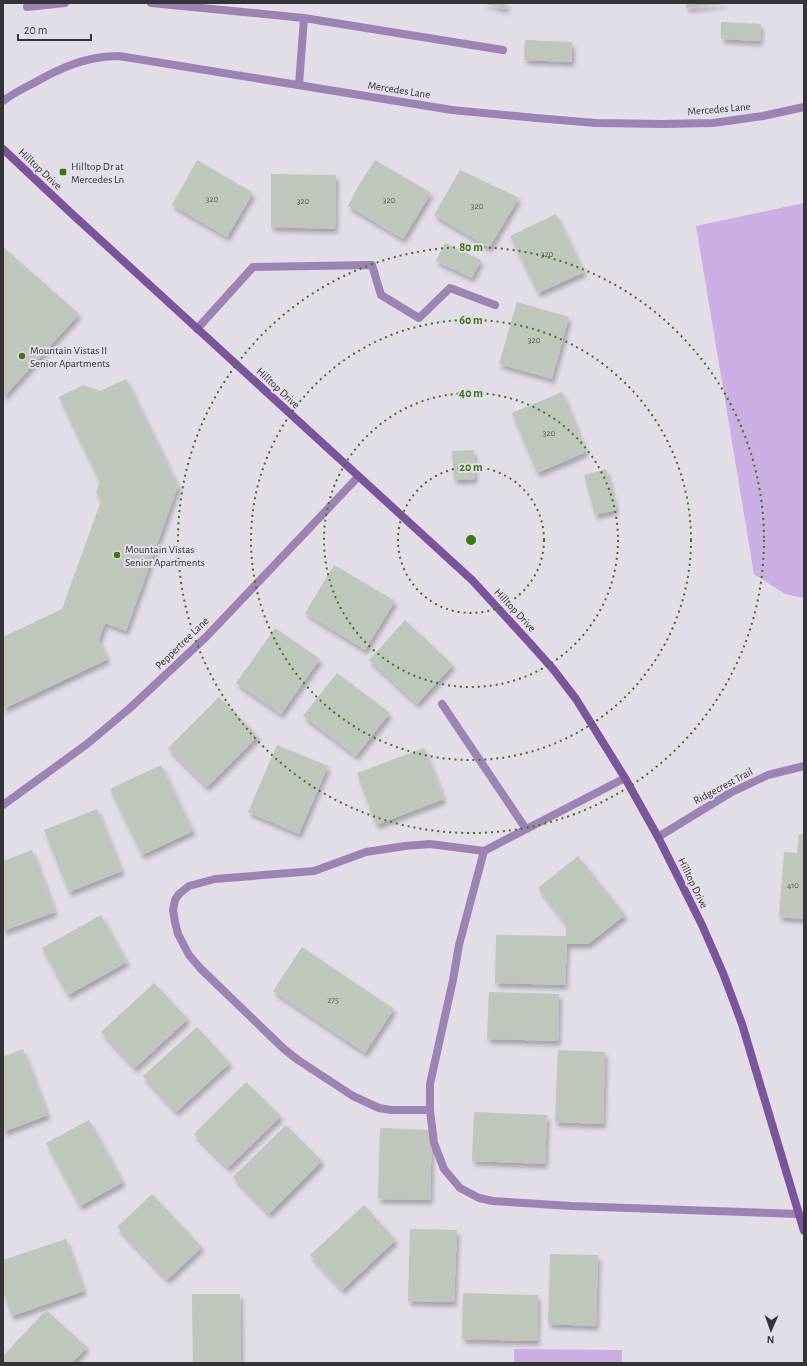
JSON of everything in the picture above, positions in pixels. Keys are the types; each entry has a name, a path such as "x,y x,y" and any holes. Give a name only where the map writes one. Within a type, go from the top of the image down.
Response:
{"main road":[{"name":"Hilltop Drive","path":"3,149 358,477 472,580 553,669 576,699 625,778 658,837 702,925 742,1024 804,1231"}],"street":[{"path":"27,7 65,3"},
{"path":"151,3 304,18 503,50"},
{"path":"299,85 304,18"},
{"name":"Mercedes Lane","path":"3,101 39,79 63,68 87,59 119,56 452,110 596,123 713,123 763,116 804,107"},
{"path":"197,329 253,267 372,265 381,295 419,318 450,288 495,305"},
{"name":"Peppertree Lane","path":"3,805 87,744 130,708 206,637 358,477"},
{"path":"442,704 526,829"},
{"name":"Ridgecrest Trail","path":"658,837 730,793 768,775 804,766"},
{"path":"430,1110 391,1110 368,1104 336,1086 284,1049 200,968 189,955 178,934 173,910 175,900 179,894 189,886 215,879 314,871 366,852 430,844 484,851 625,778"},
{"path":"484,851 459,945 446,1016 433,1066 430,1084 430,1110 434,1144 444,1169 460,1188 479,1198 493,1201 571,1206 799,1214"}],"shaded area":[{"path":"804,203 804,598 785,594 754,574 696,226"},
{"path":"514,1349 622,1350 622,1363 514,1363"}],"building":[{"path":"480,3 507,3 506,9"},
{"path":"686,3 725,3 725,4 686,8"},
{"path":"721,22 761,24 760,41 721,39"},
{"path":"525,40 572,42 572,62 524,60"},
{"path":"197,160 253,193 227,237 172,205"},
{"path":"375,160 431,193 403,239 348,206 360,183"},
{"path":"460,170 519,198 489,248 434,215"},
{"path":"271,174 336,175 335,229 271,227"},
{"path":"556,214 584,272 538,293 510,236"},
{"path":"445,243 481,260 472,278 436,261"},
{"name":"Mountain Vistas II Senior Apartments","path":"3,247 79,314 3,398"},
{"path":"517,302 569,317 552,379 499,364"},
{"name":"Mountain Vistas Senior Apartments","path":"126,379 178,486 126,631 105,623 99,640 108,659 3,709 3,637 62,609 101,501 96,492 100,482 59,397 83,385 100,391"},
{"path":"562,392 586,452 537,473 512,413"},
{"path":"474,450 475,479 454,480 452,451"},
{"path":"606,469 616,510 595,515 584,475"},
{"path":"334,565 395,601 365,650 305,613"},
{"path":"405,620 453,665 417,704 369,660"},
{"path":"275,628 320,659 281,714 236,683"},
{"path":"337,673 390,713 356,756 303,716"},
{"path":"219,697 258,736 207,787 168,748"},
{"path":"277,745 328,766 299,834 248,812"},
{"path":"424,748 444,799 376,825 357,773"},
{"path":"161,765 193,831 142,855 110,789"},
{"path":"97,809 122,871 69,892 44,830"},
{"path":"799,834 804,834 804,919 779,917 784,852 797,853"},
{"path":"32,850 55,912 3,931 3,861"},
{"path":"578,856 625,915 588,944 567,944 565,985 495,983 496,935 566,936 566,924 538,888"},
{"path":"101,915 127,962 68,995 42,948"},
{"path":"302,947 394,1009 365,1053 273,991"},
{"path":"154,983 188,1019 135,1068 101,1032"},
{"path":"489,992 559,994 558,1041 487,1039"},
{"path":"197,1027 230,1063 176,1112 143,1076"},
{"path":"23,1049 48,1115 3,1132 3,1057"},
{"path":"558,1050 605,1052 603,1124 555,1122"},
{"path":"246,1082 281,1116 228,1168 194,1134"},
{"path":"474,1112 547,1115 545,1164 472,1161"},
{"path":"89,1120 123,1182 80,1206 46,1143"},
{"path":"286,1125 322,1161 269,1214 233,1177"},
{"path":"380,1128 432,1130 430,1200 378,1199"},
{"path":"152,1194 202,1247 167,1280 117,1227"},
{"path":"364,1205 396,1240 342,1290 310,1255"},
{"path":"410,1229 457,1230 454,1302 408,1301"},
{"path":"66,1239 84,1291 12,1316 3,1291 3,1260"},
{"path":"550,1254 598,1255 596,1326 548,1324"},
{"path":"463,1293 538,1295 537,1341 462,1339"},
{"path":"192,1294 240,1294 241,1363 193,1363"},
{"path":"46,1310 87,1347 72,1363 3,1363 3,1356"}],"place":[{"name":"Hilltop Dr at Mercedes Ln","path":"63,172"},
{"name":"Mountain Vistas II Senior Apartments","path":"22,356"},
{"name":"Mountain Vistas Senior Apartments","path":"117,555"}]}
